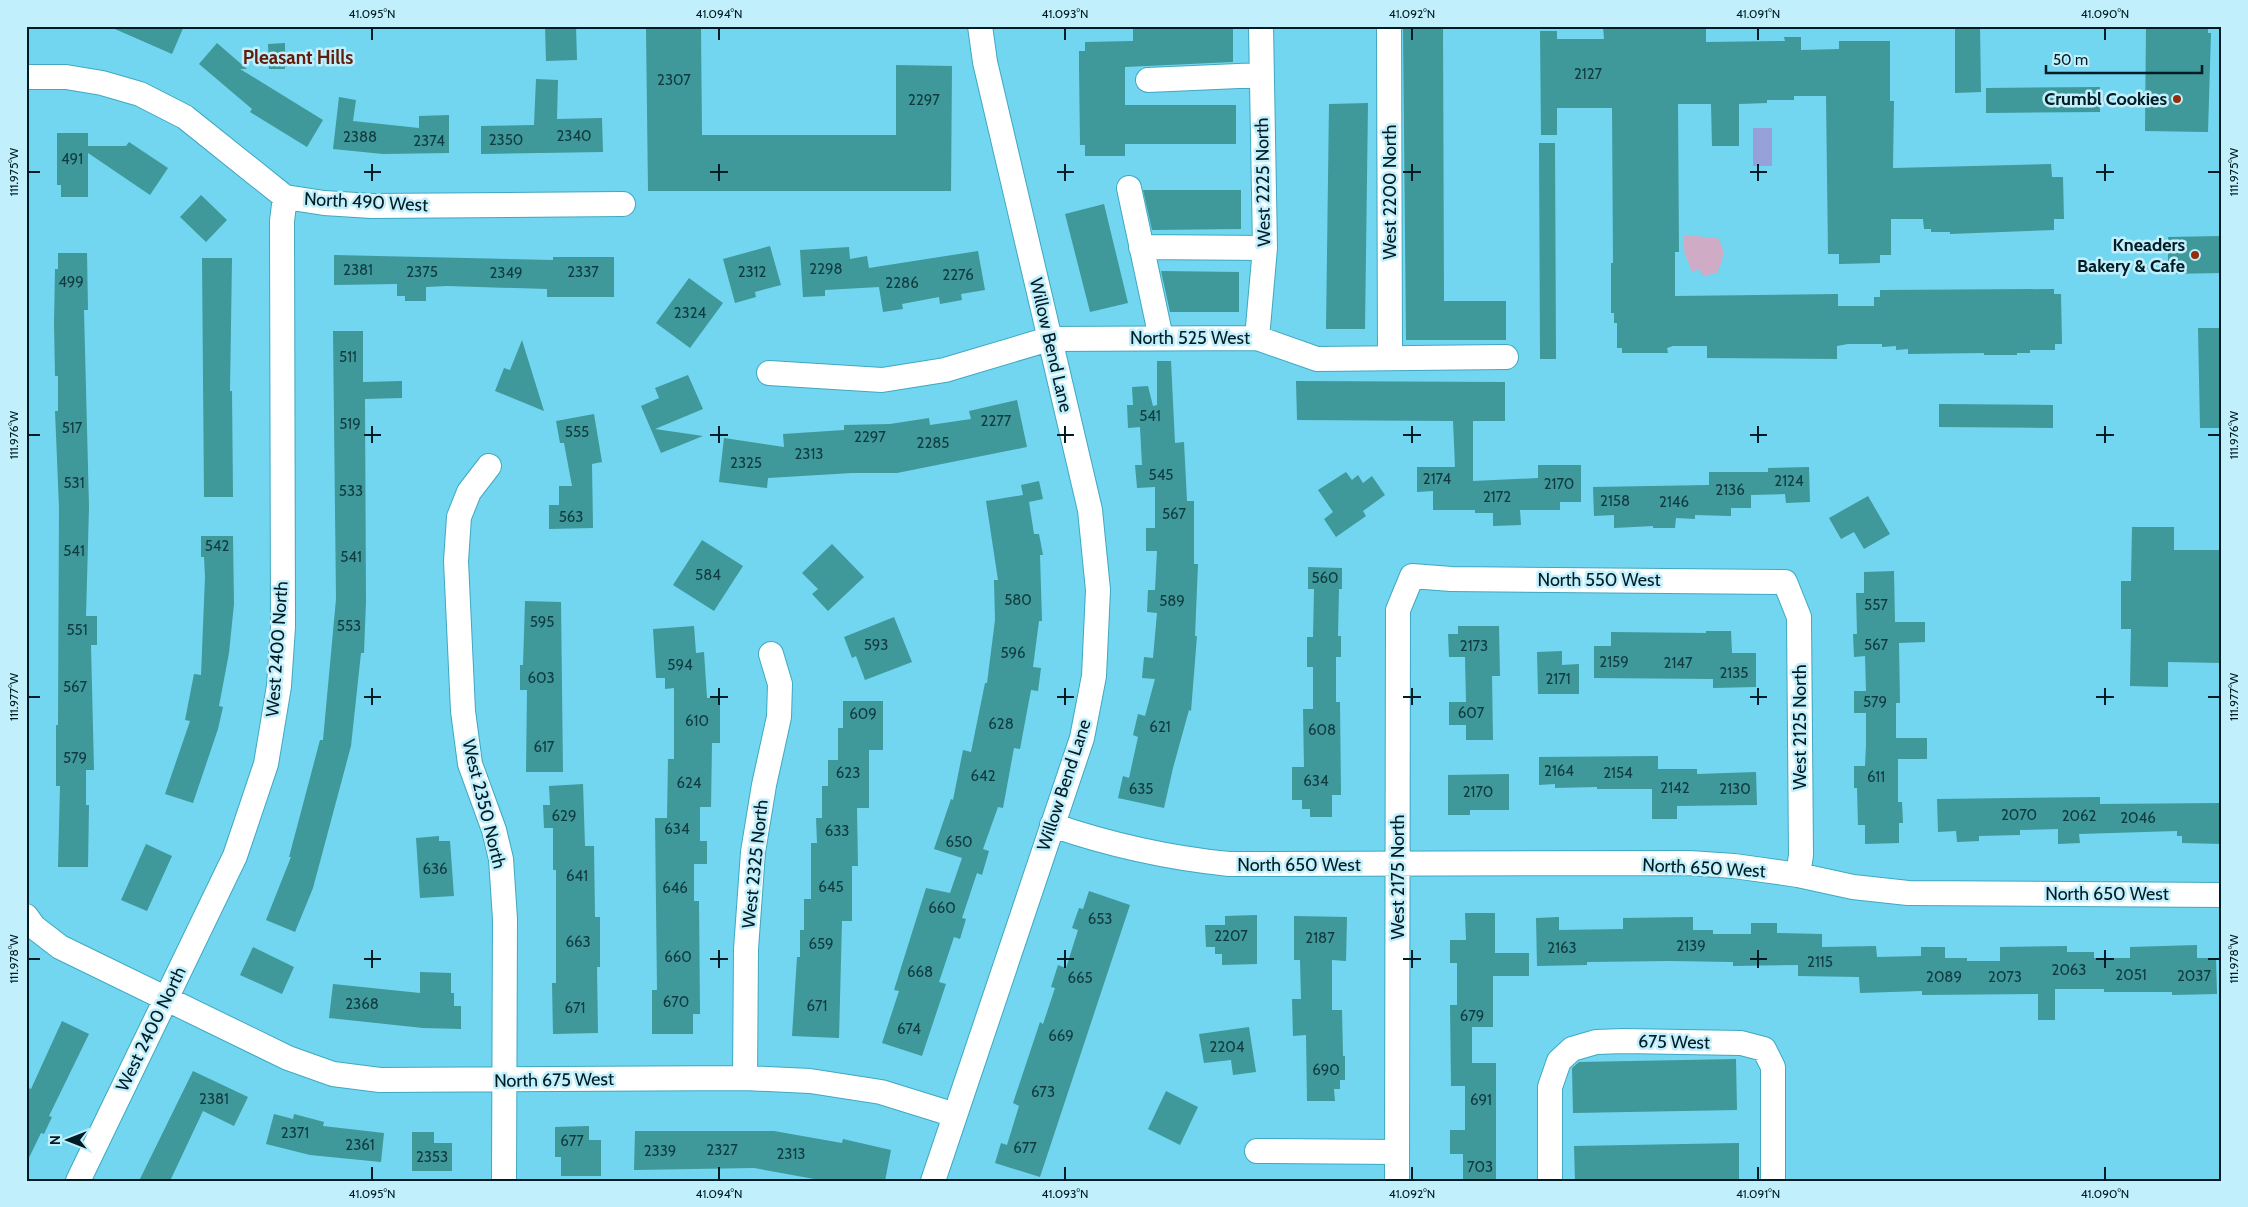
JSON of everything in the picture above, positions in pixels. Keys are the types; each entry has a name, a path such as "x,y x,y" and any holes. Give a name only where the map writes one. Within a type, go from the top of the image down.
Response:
{"street":[{"name":"Willow Bend Lane","path":"933,1181 1082,738 1094,676 1098,590 1090,510 985,62 980,26"},
{"name":"West 2225 North","path":"1257,338 1265,248 1261,26"},
{"name":"West 2200 North","path":"1389,26 1390,358"},
{"path":"1148,80 1262,76"},
{"name":"North 490 West","path":"26,77 66,77 102,82 140,94 185,117 285,197 324,203 372,206 623,204"},
{"path":"1129,188 1161,338"},
{"name":"West 2400 North","path":"78,1181 234,856 266,764 278,686 283,627 282,221 285,197"},
{"path":"1141,247 1265,248"},
{"name":"North 525 West","path":"770,373 882,380 945,370 1050,339 1257,338 1317,359 1506,358"},
{"name":"West 2350 North","path":"488,466 470,492 459,517 456,561 463,711 470,764 494,830 501,859 505,919 504,1181"},
{"name":"North 550 West","path":"1412,576 1451,579 1785,582"},
{"name":"West 2175 North","path":"1397,1181 1398,610 1412,576"},
{"name":"West 2125 North","path":"1785,582 1799,617 1801,855 1798,875"},
{"name":"West 2325 North","path":"745,1078 746,949 753,852 778,717 780,684 771,654"},
{"name":"North 650 West","path":"1052,825 1144,851 1185,860 1229,864 1399,866 1689,863 1734,866 1798,875 1853,887 1908,893 2222,895"},
{"name":"North 675 West","path":"26,916 34,927 60,947 288,1058 333,1074 380,1080 505,1081 745,1078 810,1081 881,1092 955,1115"},
{"name":"675 West","path":"1550,1181 1550,1087 1559,1061 1566,1054 1585,1044 1596,1042 1741,1043 1764,1049 1773,1066 1772,1181"},
{"path":"1257,1151 1397,1152"}],"shaded area":[{"path":"1684,235 1717,238 1722,246 1723,255 1717,273 1703,276 1699,269 1692,272 1684,251"}],"water":[{"path":"1753,128 1772,128 1772,166 1753,166"}],"building":[{"path":"108,26 184,26 172,54"},
{"path":"545,26 576,26 577,60 546,61"},
{"path":"1403,26 1443,26 1444,301 1506,301 1506,340 1406,340"},
{"path":"1603,26 1706,26 1706,42 1785,41 1784,37 1801,37 1801,50 1839,49 1839,41 1890,41 1890,101 1894,101 1893,168 2051,164 2052,177 2063,177 2064,219 2054,219 2054,230 1950,234 1950,232 1931,232 1931,229 1924,229 1923,219 1891,219 1891,255 1880,255 1880,263 1839,264 1839,254 1828,254 1826,96 1794,96 1794,100 1767,100 1767,103 1739,104 1739,146 1712,146 1711,104 1678,104 1679,252 1675,252 1675,296 1838,294 1838,306 1874,306 1874,297 1880,297 1880,290 2054,289 2054,294 2061,294 2062,344 2055,344 2055,350 2030,350 2030,353 2017,353 2017,355 1984,355 1984,353 1908,354 1908,349 1896,350 1896,346 1882,347 1882,344 1848,344 1837,346 1837,359 1707,358 1707,346 1673,346 1667,348 1668,353 1622,353 1622,348 1617,348 1617,323 1614,323 1614,313 1611,313 1611,263 1613,263 1612,108 1557,108 1557,135 1541,135 1540,31 1557,31 1557,39 1604,39"},
{"path":"1955,26 1980,26 1981,92 1955,93"},
{"name":"Crumbl Cookies","path":"2146,26 2208,26 2208,33 2211,33 2208,132 2145,131"},
{"path":"1233,27 1233,62 1125,67 1125,105 1236,105 1236,144 1125,144 1125,156 1085,156 1085,145 1080,145 1079,51 1085,51 1085,42 1133,41 1133,28"},
{"path":"646,29 701,29 702,135 896,135 896,65 952,66 951,191 648,191"},
{"path":"217,43 247,69 240,69 323,120 307,147 250,112 252,109 199,64"},
{"path":"285,43 285,69 269,69 268,44"},
{"path":"536,79 558,80 557,119 602,118 603,152 481,154 481,126 534,125"},
{"path":"2100,87 2100,112 1986,113 1986,88"},
{"path":"339,97 356,100 353,121 419,128 419,116 449,115 449,153 383,154 333,149"},
{"path":"1368,103 1365,329 1326,329 1329,104"},
{"path":"57,133 88,133 88,146 126,146 129,142 168,168 150,195 88,153 88,197 61,197 61,185 57,185"},
{"path":"1539,143 1555,143 1556,359 1540,359"},
{"path":"1143,190 1241,190 1241,229 1152,230"},
{"path":"201,195 227,220 206,242 180,217"},
{"path":"1104,204 1128,303 1090,312 1065,214"},
{"name":"Kneaders Bakery & Cafe","path":"2222,236 2222,273 2168,274 2168,237"},
{"path":"770,246 781,285 755,292 756,297 735,303 723,259"},
{"path":"849,247 850,259 867,256 869,268 978,251 985,290 961,294 962,300 940,304 939,297 902,304 903,309 883,312 879,287 825,290 825,296 803,297 800,250"},
{"path":"58,253 87,253 88,310 84,310 89,507 86,616 97,616 97,645 91,645 94,770 86,770 86,805 89,805 88,867 58,867 60,786 56,786 56,725 58,725 59,508 55,411 58,411 58,376 55,376 54,323 55,269 58,269"},
{"path":"334,255 553,260 553,257 614,257 614,297 547,297 547,289 447,286 426,287 426,301 405,301 405,296 397,296 397,284 334,285"},
{"path":"202,258 232,258 230,391 232,391 233,497 204,497"},
{"path":"1161,271 1239,272 1239,312 1170,312"},
{"path":"689,278 723,303 690,348 656,323"},
{"path":"2198,328 2222,328 2222,428 2200,428"},
{"path":"333,331 363,331 363,382 402,381 402,398 365,399 366,601 364,653 361,653 351,746 313,888 295,932 266,920 291,857 289,857 320,740 323,740 336,599"},
{"path":"522,340 544,411 495,391 504,368 510,370"},
{"path":"1157,361 1171,361 1175,443 1184,442 1187,501 1194,501 1194,564 1198,564 1195,636 1197,636 1191,711 1189,710 1164,808 1118,798 1123,776 1129,778 1138,737 1133,735 1138,714 1145,716 1155,679 1142,678 1144,657 1153,658 1157,613 1147,612 1148,590 1155,590 1157,551 1146,551 1146,528 1155,528 1155,487 1137,488 1135,465 1142,465 1140,427 1128,428 1127,405 1133,405 1132,387 1148,386 1153,406 1157,405"},
{"path":"688,375 703,409 655,429 703,436 661,453 641,406 659,398 655,388"},
{"path":"1296,381 1505,382 1505,421 1473,421 1473,481 1538,478 1538,465 1581,465 1581,502 1560,502 1560,510 1520,510 1521,525 1493,526 1493,513 1475,513 1475,510 1433,510 1433,491 1417,492 1417,467 1455,467 1453,421 1297,420"},
{"path":"1017,400 1027,447 897,473 852,473 768,478 767,488 719,482 724,438 784,447 783,434 844,430 844,425 890,424 929,418 930,425 971,419 969,411"},
{"path":"1939,404 2053,405 2053,428 1939,427"},
{"path":"594,414 602,462 592,464 593,528 549,529 549,505 559,505 559,486 572,486 564,443 560,443 556,421"},
{"path":"1809,467 1810,502 1786,503 1785,494 1751,495 1751,508 1731,508 1731,516 1695,515 1695,519 1676,518 1675,528 1653,528 1653,526 1614,528 1614,515 1594,516 1593,487 1709,485 1709,472 1768,472 1768,468"},
{"path":"1346,472 1352,480 1358,475 1363,483 1372,476 1385,495 1363,511 1366,516 1336,537 1324,519 1333,512 1318,490"},
{"path":"1039,481 1043,499 1029,502 1034,534 1039,534 1043,555 1040,555 1042,621 1039,621 1033,667 1041,668 1038,691 1031,690 1020,749 1014,748 1003,808 998,807 983,849 989,851 982,875 977,873 962,918 966,919 960,939 954,937 939,982 946,984 922,1056 882,1043 899,991 894,990 926,888 950,893 962,858 934,849 951,799 953,800 963,750 971,752 985,683 987,683 995,620 994,580 998,580 986,501 1023,495 1021,485"},
{"path":"1868,496 1890,534 1864,549 1854,532 1841,539 1829,518"},
{"path":"2132,527 2174,527 2174,550 2222,550 2222,663 2168,662 2168,687 2130,686 2131,629 2121,629 2121,581 2131,581"},
{"path":"201,536 233,536 234,604 229,653 219,706 223,707 218,729 193,803 165,794 190,721 185,720 194,674 201,675 205,577 204,557 201,557"},
{"path":"702,540 743,566 714,611 673,585"},
{"path":"832,544 864,577 828,611 812,594 818,589 802,573"},
{"path":"1308,567 1342,568 1342,589 1339,589 1338,636 1341,636 1341,657 1336,657 1336,702 1340,702 1341,795 1332,795 1332,817 1310,817 1310,809 1302,809 1302,800 1292,800 1292,767 1304,767 1303,709 1313,709 1313,667 1307,667 1307,637 1313,637 1314,589 1308,589"},
{"path":"1894,571 1895,622 1925,622 1925,642 1899,643 1900,703 1896,703 1896,738 1927,738 1927,759 1898,759 1898,802 1902,802 1903,823 1899,823 1899,843 1865,844 1865,825 1858,825 1857,788 1854,788 1854,766 1865,766 1866,745 1866,713 1854,713 1854,691 1866,691 1865,656 1854,657 1853,634 1857,634 1856,593 1864,593 1864,572"},
{"path":"525,601 561,602 563,772 526,772 527,690 520,690 520,665 523,665"},
{"path":"894,617 912,662 865,680 856,656 852,658 844,637"},
{"path":"694,626 696,653 704,652 707,698 720,698 720,743 712,743 711,807 700,807 700,841 707,841 707,864 694,864 694,901 699,901 700,1014 693,1014 693,1034 652,1034 652,990 657,990 655,818 667,818 668,759 674,759 674,688 665,689 665,678 656,678 653,629"},
{"path":"1458,626 1499,626 1500,676 1492,676 1493,740 1466,740 1466,725 1449,725 1449,702 1466,702 1465,657 1449,657 1448,634 1458,634"},
{"path":"1706,631 1731,631 1732,653 1756,653 1756,687 1713,688 1713,679 1594,678 1594,646 1611,646 1611,632 1706,633"},
{"path":"1562,651 1562,665 1579,664 1579,694 1538,694 1537,652"},
{"path":"843,701 883,701 883,750 869,750 869,808 857,808 858,866 852,866 852,921 842,921 839,1038 792,1036 797,957 800,957 800,930 804,930 804,899 811,899 811,843 817,843 816,818 822,818 822,786 828,786 828,760 838,760 838,728 843,728"},
{"path":"1658,756 1658,769 1697,769 1697,774 1756,772 1757,805 1677,806 1677,819 1652,819 1652,789 1555,788 1555,784 1539,785 1539,757"},
{"path":"1509,774 1509,810 1470,810 1470,815 1448,815 1448,775"},
{"path":"583,784 585,846 594,846 595,917 600,917 600,967 597,967 598,1033 553,1034 552,983 556,983 556,870 553,870 553,828 544,828 543,805 550,805 549,786"},
{"path":"2100,797 2100,804 2222,803 2222,844 2182,843 2182,836 2177,836 2177,831 2079,834 2080,843 2058,844 2058,829 2020,830 2020,835 1979,836 1979,841 1957,842 1956,831 1938,832 1937,799"},
{"path":"439,836 439,841 450,841 454,896 420,898 416,838"},
{"path":"146,844 172,856 147,911 121,900"},
{"path":"1089,891 1130,905 1040,1177 995,1163 1001,1143 1007,1145 1019,1106 1013,1103 1040,1022 1043,1024 1055,988 1051,987 1058,965 1066,968 1078,930 1072,928 1079,908 1083,909"},
{"path":"1465,913 1495,913 1495,953 1529,953 1529,976 1493,976 1493,1027 1472,1027 1472,1063 1496,1063 1496,1180 1463,1181 1463,1154 1450,1154 1450,1130 1465,1130 1465,1086 1451,1086 1450,1005 1457,1005 1457,963 1450,963 1450,940 1466,940"},
{"path":"1257,915 1257,964 1222,965 1222,954 1215,954 1215,947 1206,947 1205,925 1225,925 1225,916"},
{"path":"1294,916 1347,917 1346,961 1332,960 1332,1010 1342,1010 1343,1056 1345,1056 1345,1080 1340,1080 1340,1089 1334,1089 1335,1101 1307,1101 1306,1035 1293,1036 1292,999 1301,999 1300,960 1294,960"},
{"path":"1559,917 1559,930 1623,929 1623,918 1693,917 1693,930 1713,930 1713,934 1751,934 1751,923 1777,923 1777,933 1822,934 1822,947 1876,946 1877,957 1921,956 1921,947 1945,947 1945,958 1967,958 1967,961 2000,961 2000,947 2067,946 2067,952 2094,952 2094,958 2130,958 2130,947 2197,945 2197,958 2216,958 2217,994 2172,995 2172,992 2104,992 2104,989 2055,989 2055,1020 2038,1020 2038,994 1922,995 1922,991 1860,993 1859,977 1798,976 1798,965 1733,966 1733,962 1669,961 1587,962 1587,965 1537,966 1536,918"},
{"path":"253,947 294,967 282,994 240,975"},
{"path":"420,972 451,973 451,993 454,993 454,1006 461,1006 461,1029 423,1028 329,1018 333,984 420,993"},
{"path":"62,1021 89,1034 49,1116 52,1117 44,1134 41,1133 26,1164 26,1087 31,1089"},
{"path":"1249,1027 1256,1072 1233,1075 1231,1060 1204,1063 1199,1034"},
{"path":"1736,1059 1737,1110 1573,1113 1572,1068 1579,1062"},
{"path":"193,1071 248,1097 234,1126 203,1111 170,1181 139,1181"},
{"path":"1166,1091 1198,1107 1180,1145 1148,1129"},
{"path":"274,1114 293,1119 294,1114 324,1122 323,1126 384,1133 381,1162 310,1155 266,1144"},
{"path":"589,1126 589,1140 601,1140 601,1176 561,1176 561,1157 555,1157 555,1127"},
{"path":"635,1131 774,1131 842,1143 843,1139 891,1150 885,1181 825,1181 754,1168 634,1170"},
{"path":"412,1132 434,1132 434,1143 452,1143 452,1171 412,1171"},
{"path":"1739,1143 1739,1181 1575,1181 1574,1146"}],"place":[{"name":"Crumbl Cookies","path":"2177,99"},
{"name":"Kneaders Bakery & Cafe","path":"2195,255"}],"district":[{"name":"Pleasant Hills","path":"298,57"}]}
